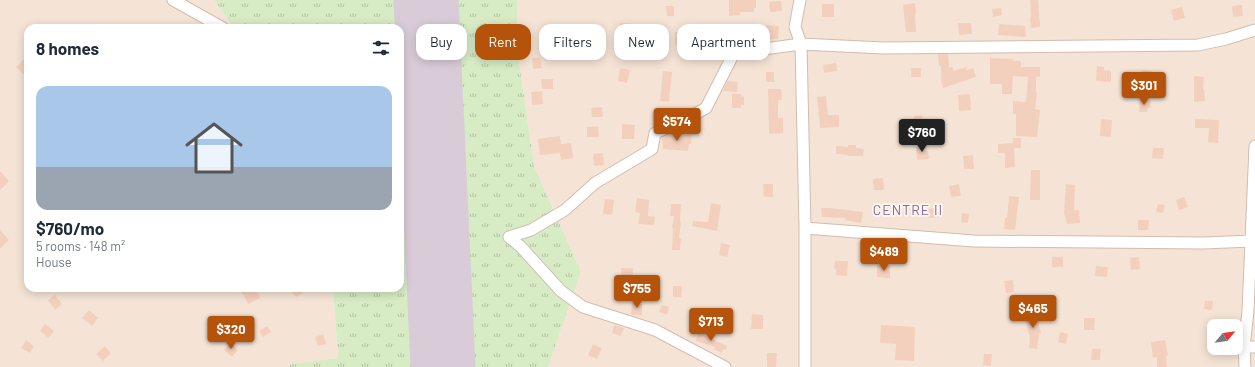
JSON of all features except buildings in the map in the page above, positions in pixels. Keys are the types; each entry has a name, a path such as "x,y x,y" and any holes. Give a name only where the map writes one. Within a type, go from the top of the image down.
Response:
{"street":[{"path":"173,0 216,24"},
{"path":"800,0 795,27 801,44 805,228 805,367"},
{"path":"725,367 654,330 583,307 561,291 521,247 509,237 530,230 565,210 595,183 652,149 656,133 677,124 706,108 734,53 801,44 883,48 1198,45 1226,39 1255,30"},
{"path":"1245,367 1250,347 1248,311 1255,146"},
{"path":"805,228 974,241 1251,242"}],"shaded area":[{"path":"0,0 214,0 231,24 24,24 24,292 333,292 338,358 292,364 289,367 0,367"},
{"path":"517,0 1255,0 1255,367 548,367 581,272 534,166 519,60 531,60 531,24 517,24"}],"green space":[{"path":"214,0 517,0 517,24 475,24 475,60 519,60 534,166 581,272 548,367 289,367 291,364 338,358 333,292 404,292 404,24 231,24"}],"runway":[{"path":"426,0 443,367"}],"district":[{"name":"CENTRE II","path":"908,210"}]}
